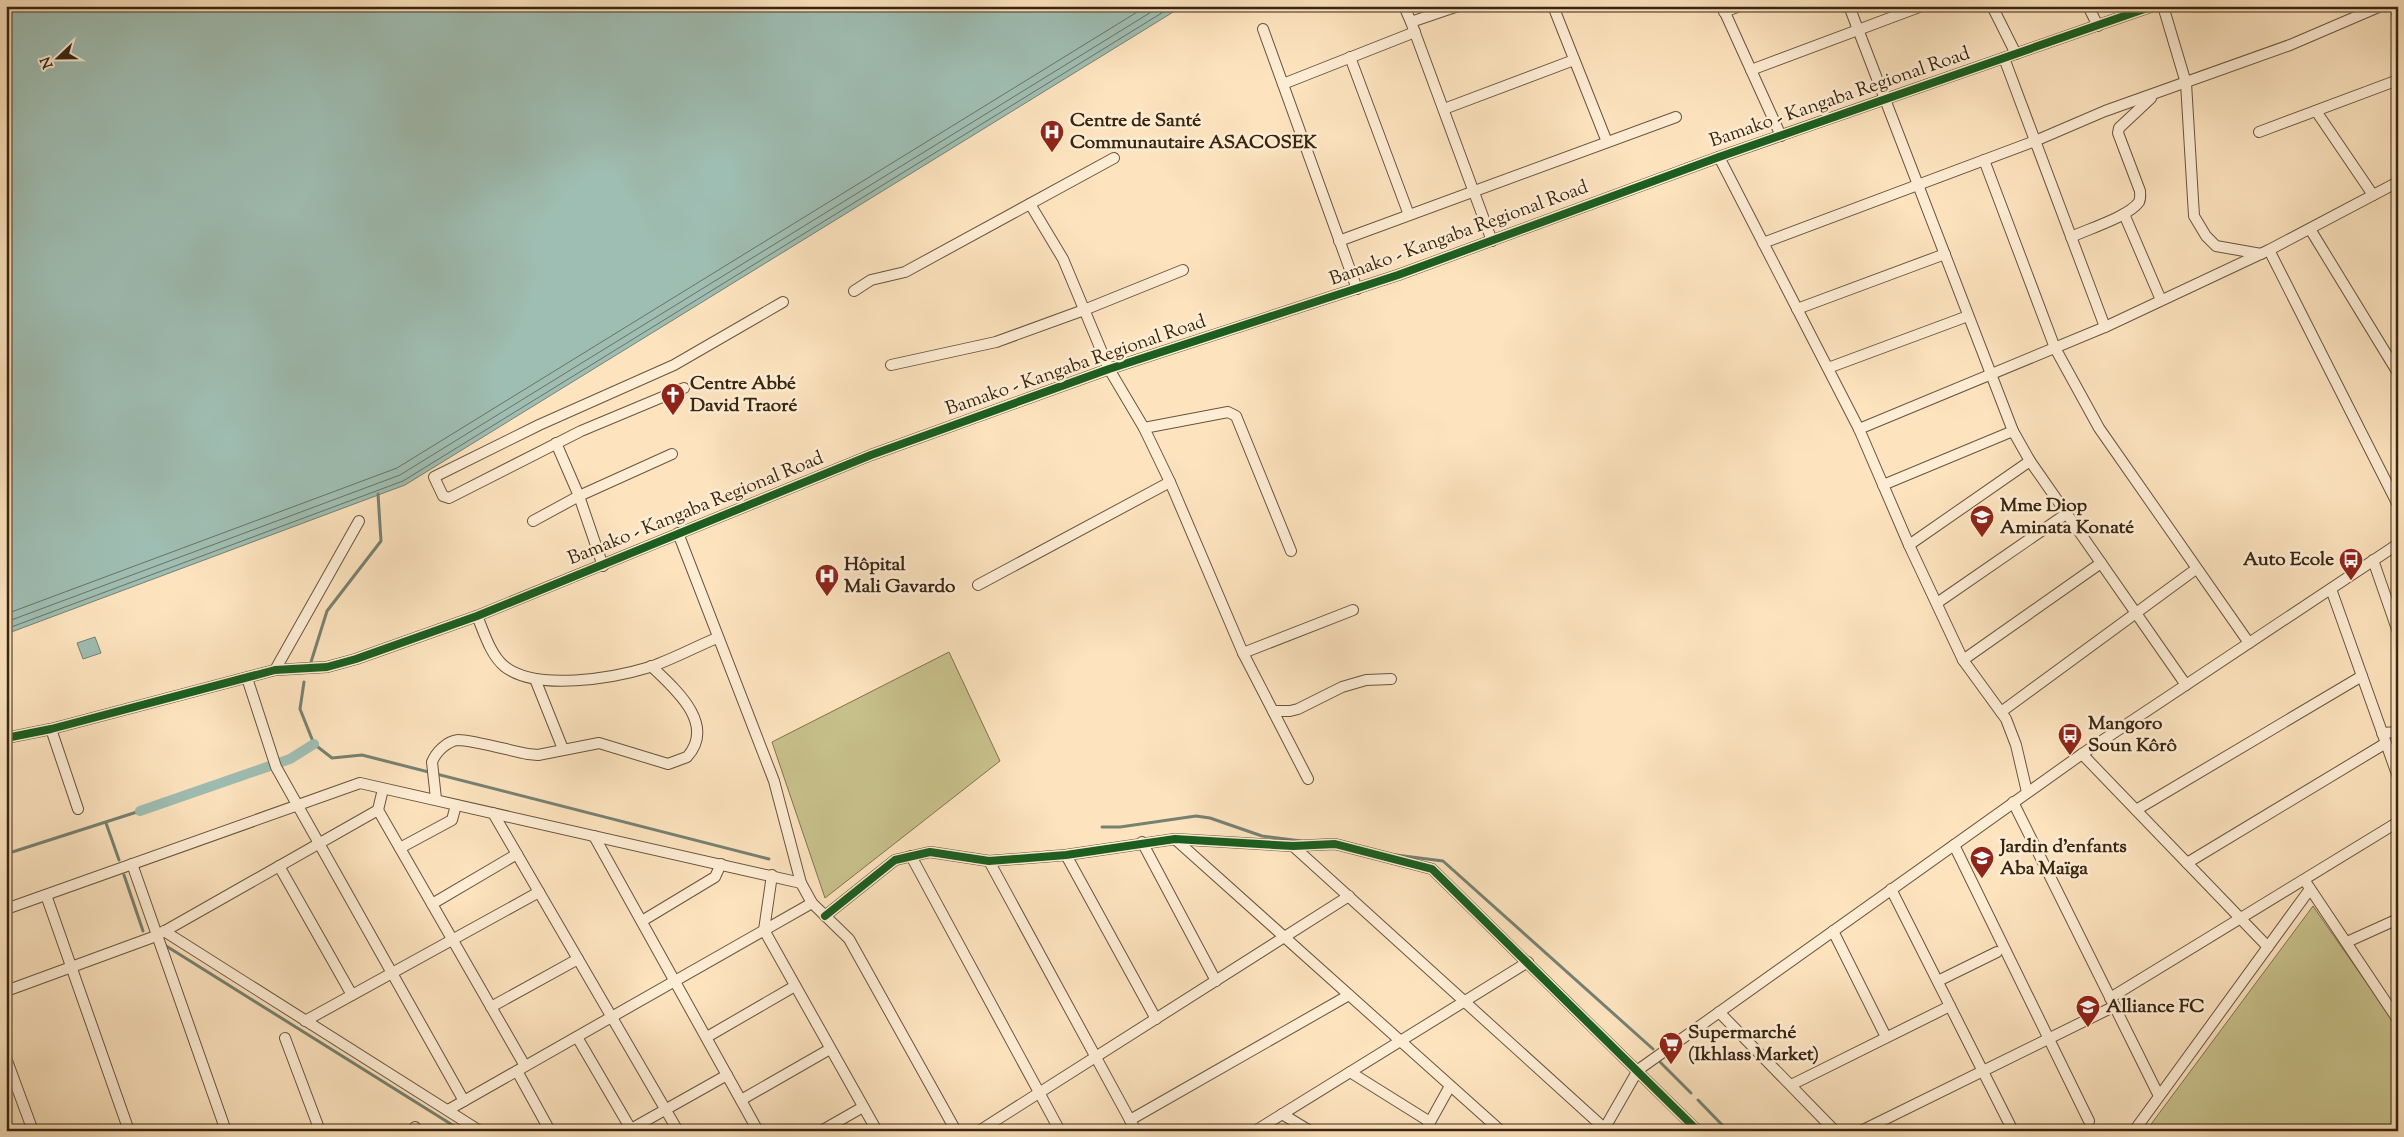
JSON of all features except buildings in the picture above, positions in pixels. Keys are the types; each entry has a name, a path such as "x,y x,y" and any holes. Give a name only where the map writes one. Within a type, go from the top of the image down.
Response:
{"street":[{"path":"1404,6 1492,241"},
{"path":"1411,22 1458,6"},
{"path":"1553,6 1607,142"},
{"path":"1740,6 1723,9 1781,136"},
{"path":"1849,6 2013,431 2030,461 2066,514 2186,685"},
{"path":"1751,70 1922,6"},
{"path":"1992,6 2016,54"},
{"path":"2088,6 2098,26"},
{"name":"Bamako - Kangaba Regional Road","path":"6,738 51,729 275,670 322,667 356,659 477,616 871,455 1110,369 1357,289 1719,158 2154,6"},
{"path":"2163,6 2186,84 2194,216 2206,236 2216,246 2265,252"},
{"path":"1763,243 2035,141 2105,111 2186,84 2290,45 2381,6"},
{"path":"2396,6 2398,18"},
{"path":"1263,29 1357,289"},
{"path":"1283,84 1415,32"},
{"path":"1350,57 1409,215"},
{"path":"2004,58 2105,327"},
{"path":"1444,109 1574,60"},
{"path":"2260,132 2398,80"},
{"path":"2071,237 2124,214 2138,204 2141,198 2118,133 2118,128 2156,94"},
{"path":"2316,111 2373,195"},
{"path":"1340,240 1676,117"},
{"path":"854,291 871,280 905,272 1114,158"},
{"path":"1719,158 1859,429 1909,545 1963,660 2001,712 2010,728 2027,792"},
{"path":"1984,160 2055,348 2099,428 2249,643"},
{"path":"1859,429 2105,327 2265,252 2398,182"},
{"path":"1030,204 1063,259 1110,369 1144,428 1170,482 1243,653 1308,779"},
{"path":"2124,214 2161,300"},
{"path":"2310,228 2396,366"},
{"path":"2265,252 2398,505"},
{"path":"1797,309 1945,254"},
{"path":"891,365 996,342 1084,310 1183,270"},
{"path":"684,388 556,443 450,498 443,496 434,477 538,425 674,365 783,302"},
{"path":"1828,368 1968,316"},
{"path":"1144,428 1228,412 1236,416 1291,551"},
{"path":"1883,485 2013,431"},
{"path":"556,443 579,496 602,566"},
{"path":"533,521 579,496 672,454"},
{"path":"1909,545 2030,461"},
{"path":"978,585 1170,482"},
{"path":"1936,603 2066,514"},
{"path":"275,670 358,521"},
{"path":"678,533 774,781 801,883 812,903 849,939 951,1129"},
{"path":"1293,846 1465,1001 1604,1130 1638,1070 2027,792 2398,544"},
{"path":"2373,560 2398,632"},
{"path":"1963,660 2101,563"},
{"path":"2001,712 2196,569"},
{"path":"2331,589 2398,777"},
{"path":"1243,653 1354,610"},
{"path":"477,616 492,649 503,665 517,674 536,679 583,680 651,666 718,638"},
{"path":"436,799 432,762 438,752 459,740 538,755 599,743 668,764 687,757 693,751 697,740 695,719 681,695 651,666"},
{"path":"2136,810 2362,676"},
{"path":"247,678 276,767 464,1101"},
{"path":"536,679 564,749"},
{"path":"1273,711 1298,709 1354,683 1391,679"},
{"path":"51,729 78,809"},
{"path":"2382,733 2398,732"},
{"path":"2187,862 2386,743"},
{"path":"2082,754 2268,947"},
{"path":"6,910 297,804 360,783 801,883"},
{"path":"383,789 378,810 491,1007 550,1131"},
{"path":"2013,802 2159,1096"},
{"path":"400,848 452,820 456,805"},
{"path":"6,991 160,934 378,810"},
{"path":"493,813 678,1131"},
{"path":"1861,1131 2049,1038 2113,1002 2304,879 2398,822"},
{"path":"594,836 758,1131"},
{"path":"1174,839 1501,1131"},
{"path":"826,916 895,860 930,852 989,861 1066,855 1142,842 1174,839 1293,846 1335,844 1432,869 1638,1070 1695,1130"},
{"path":"1142,842 1216,981"},
{"path":"1954,845 2089,1121"},
{"path":"432,904 517,854"},
{"path":"1066,855 1156,1019"},
{"path":"911,856 1060,1131"},
{"path":"989,861 1136,1131"},
{"path":"132,864 160,934 226,1131"},
{"path":"642,921 715,877 721,864"},
{"path":"279,866 352,995"},
{"path":"772,875 764,930 876,1131"},
{"path":"2304,879 2398,1020"},
{"path":"1891,889 2013,1131"},
{"path":"2134,1131 2310,889"},
{"path":"305,1021 539,892"},
{"path":"46,895 129,1131"},
{"path":"979,1131 1349,896"},
{"path":"448,1110 812,903"},
{"path":"2347,942 2398,919"},
{"path":"1833,931 1886,1037"},
{"path":"160,934 305,1021 480,1131"},
{"path":"1938,980 1997,952"},
{"path":"491,1007 578,959"},
{"path":"1255,1131 1528,962"},
{"path":"706,1038 795,986"},
{"path":"1130,1120 1349,995"},
{"path":"1790,1085 1950,1006"},
{"path":"1719,1012 1835,1131"},
{"path":"577,1037 631,1130 727,1075"},
{"path":"285,1038 320,1131"},
{"path":"742,1100 830,1049"},
{"path":"6,1058 33,1131"},
{"path":"1350,1072 1427,1126 1450,1086"},
{"path":"821,1131 863,1107"},
{"path":"1282,1114 1310,1131"}],"shaded area":[{"path":"949,652 1000,761 825,898 772,742"},
{"path":"2313,906 2398,1028 2398,1131 2146,1131"}],"water":[{"path":"6,6 1183,6 405,485 6,634"},
{"path":"95,637 101,653 83,659 77,643"}],"waterway":[{"path":"311,662 327,611 381,541 378,494"},
{"path":"304,682 300,709 314,744 332,758 362,755 769,859"},
{"path":"140,811 290,759 314,744"},
{"path":"6,854 140,811"},
{"path":"1102,827 1120,827 1196,816 1210,818 1262,836 1301,841"},
{"path":"106,823 119,860"},
{"path":"1396,855 1443,861 1653,1049"},
{"path":"124,875 143,931"},
{"path":"163,944 462,1131"},
{"path":"1660,1062 1691,1093"},
{"path":"1698,1100 1728,1131"}],"cycle path":[{"path":"6,738 51,729 275,670 327,667 356,659 477,616 871,455 1109,369 1398,275 1719,157 2153,6"},
{"path":"825,916 895,860 930,852 989,861 1066,855 1175,839 1293,846 1335,844 1432,869 1698,1131"}],"place":[{"name":"Centre de Santé Communautaire ASACOSEK","path":"1052,153"},
{"name":"Centre Abbé David Traoré","path":"673,416"},
{"name":"Mme Diop Aminata Konaté","path":"1982,538"},
{"name":"Auto Ecole","path":"2351,581"},
{"name":"Hôpital Mali Gavardo","path":"827,597"},
{"name":"Mangoro Soun Kôrô","path":"2070,756"},
{"name":"Jardin d'enfants Aba Maïga","path":"1982,879"},
{"name":"Alliance FC","path":"2088,1028"},
{"name":"Supermarché (Ikhlass Market)","path":"1671,1065"}]}
